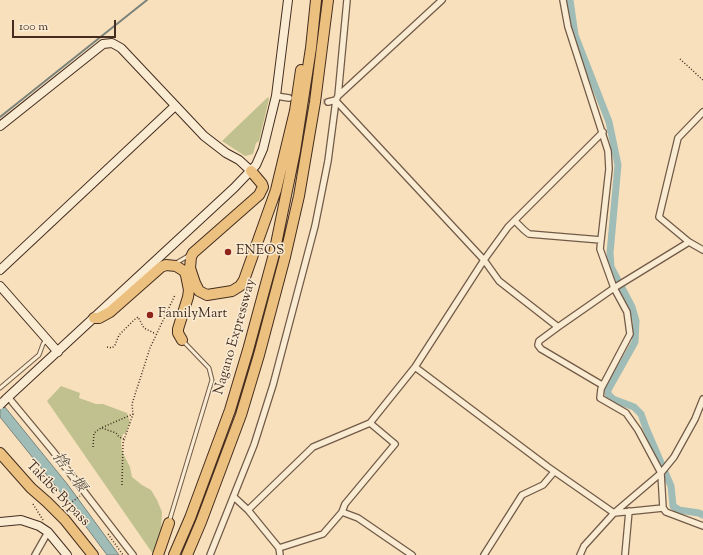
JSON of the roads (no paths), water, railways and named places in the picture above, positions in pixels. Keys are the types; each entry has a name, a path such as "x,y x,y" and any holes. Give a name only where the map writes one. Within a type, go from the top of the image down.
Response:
{"highway":[{"path":"251,171 262,184 263,188 259,196 193,253 189,262 196,287 200,294 212,295 232,291 240,286 247,273 276,190 295,112 304,46 315,0"},
{"name":"Nagano Expressway","path":"174,555 190,518 230,410 274,254 299,129 311,48 315,0"},
{"name":"Nagano Expressway","path":"187,555 241,415 286,257 311,131 323,49 328,0"},
{"path":"94,318 99,318 110,312 161,267 171,265 180,268 186,275 189,290 189,301 178,329 178,333 182,340"},
{"name":"Takibe Bypass","path":"0,453 31,488 65,520 93,555"},
{"path":"158,555 169,523"}],"street":[{"path":"133,555 52,450 4,400 58,352 234,188 256,165 263,149 276,96 288,0"},
{"path":"210,555 254,445 273,385 316,219 328,161 337,99 347,0"},
{"path":"328,102 337,99 442,0"},
{"path":"563,0 568,27 608,151 609,169 600,248 614,288 627,312 630,334 602,385 600,398 626,413 638,430 661,473 663,508 666,512 703,526"},
{"path":"0,126 97,49 108,43 116,44 204,136 251,171"},
{"path":"276,96 289,98"},
{"path":"337,99 484,260 499,281 558,328"},
{"path":"0,270 175,106"},
{"path":"703,112 678,138 659,217 689,242 703,250"},
{"path":"248,510 314,447 370,423 415,367 484,260 508,227 603,132"},
{"path":"514,221 530,234 601,240"},
{"path":"602,385 540,348 538,345 539,341 614,288 689,242"},
{"path":"0,286 58,352"},
{"path":"415,367 554,472 614,513 663,508"},
{"path":"580,555 584,546 614,513 661,473 674,456 695,419 703,399"},
{"path":"279,548 323,534 342,512 345,504 395,444 370,423"},
{"path":"484,555 522,495 543,485 554,472"},
{"path":"234,497 248,510 279,548 280,555"},
{"path":"625,555 629,511"},
{"path":"342,512 358,518 412,555"},
{"path":"0,522 21,520 29,522 48,532 67,555"},
{"path":"35,555 48,532"}],"lane":[{"path":"171,265 193,253"},
{"path":"0,388 39,355 43,344 47,339"},
{"path":"169,523 212,380 208,368 182,340"}],"water":[{"path":"0,401 68,485 119,555 107,555 58,489 0,417"}],"waterway":[{"path":"0,117 147,0"},
{"path":"570,0 575,35 609,122 618,165 610,253 611,267 632,307 636,321 635,342 608,390 608,394 613,399 634,407 641,414 671,486 673,506 679,510 703,515"}],"tunnel":[{"path":"289,98 328,102"}],"place":[{"name":"ENEOS","path":"228,252"},
{"name":"FamilyMart","path":"150,315"}],"water label":[{"name":"捨ヶ堰","path":"68,473"}]}
